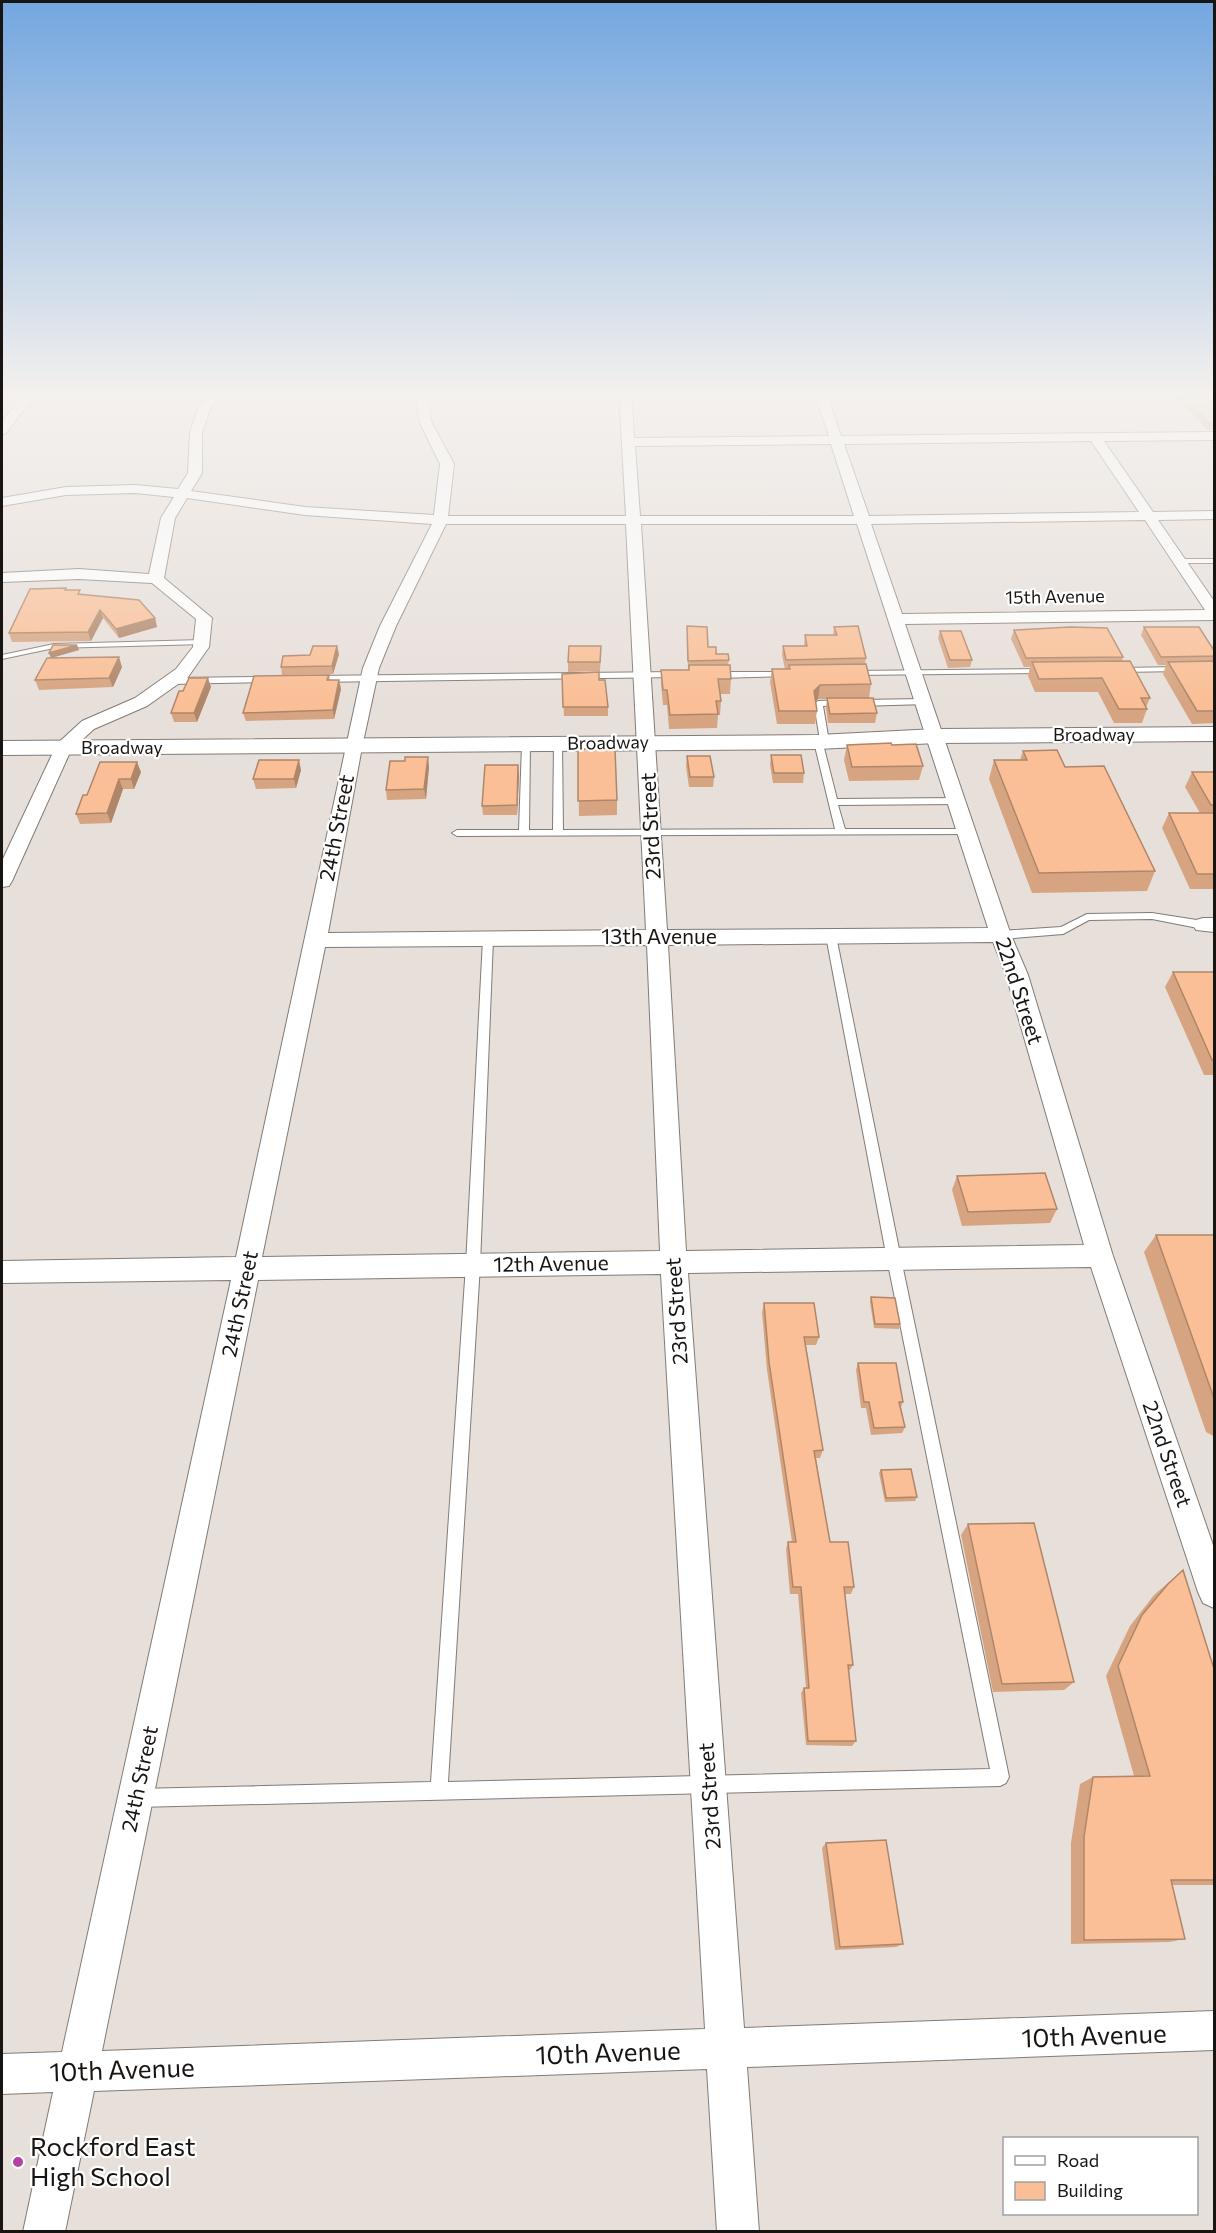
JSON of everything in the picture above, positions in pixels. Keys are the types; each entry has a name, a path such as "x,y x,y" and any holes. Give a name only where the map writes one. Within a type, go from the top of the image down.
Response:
{"main road":[{"name":"Broadway","path":"2,748 822,742 936,736 1215,734"}],"street":[{"path":"2,502 42,495"},
{"path":"156,579 168,518 184,495"},
{"path":"194,495 305,511 441,520 863,520 1215,515"},
{"name":"24th Street","path":"44,2232 316,940 368,679 388,626 441,520 444,495"},
{"name":"23rd Street","path":"632,495 644,675 674,1263 738,2232"},
{"name":"22nd Street","path":"854,495 1001,934 1017,975 1101,1256 1215,1593"},
{"path":"1136,495 1215,613"},
{"path":"2,578 79,574 156,579 204,618 201,647 182,673 141,702 88,725 63,748 2,881"},
{"name":"15th Avenue","path":"896,619 1215,613"},
{"name":"13th Avenue","path":"316,940 1001,934"},
{"name":"12th Avenue","path":"2,1272 1101,1256"},
{"name":"10th Avenue","path":"2,2074 1215,2031"}],"lane":[{"path":"1180,561 1215,561"},
{"path":"2,657 54,646 202,642"},
{"path":"1111,670 1191,669"},
{"path":"844,673 1053,671"},
{"path":"702,675 796,674"},
{"path":"299,680 691,675"},
{"path":"171,681 275,680"},
{"path":"841,833 822,742 818,705 924,702"},
{"path":"558,744 558,832"},
{"path":"524,832 526,745"},
{"path":"833,802 958,801"},
{"path":"457,833 968,832"},
{"path":"1001,934 1064,930 1087,917 1152,916 1209,925"},
{"path":"136,1798 1000,1777 894,1259 831,936"},
{"path":"439,1790 473,1265 488,939"}],"building":[{"path":"66,588 65,590 80,590 78,594 139,600 155,618 116,629 100,610 88,632 9,633 30,589"},
{"path":"687,626 707,627 708,647 716,647 716,654 728,654 729,660 688,661"},
{"path":"858,626 866,658 786,660 783,646 807,646 805,635 837,635 834,627"},
{"path":"1144,627 1199,627 1215,652 1215,656 1161,657"},
{"path":"1107,628 1123,657 1026,658 1014,630"},
{"path":"940,631 961,631 972,660 950,660"},
{"path":"53,645 77,645 49,653"},
{"path":"313,646 337,646 332,666 281,667 283,656 310,655"},
{"path":"569,646 601,646 600,662 568,662"},
{"path":"119,657 109,678 35,680 47,658"},
{"path":"1130,661 1150,698 1141,698 1147,709 1119,709 1102,678 1039,679 1032,662"},
{"path":"1215,661 1215,711 1197,711 1168,662"},
{"path":"866,664 871,684 820,685 814,691 817,711 779,711 772,669 790,669 789,665"},
{"path":"689,665 730,665 731,679 718,679 721,701 716,701 718,714 670,715 667,690 663,690 661,670 689,670"},
{"path":"599,672 599,680 605,680 608,707 563,707 562,674"},
{"path":"329,675 327,680 339,680 333,710 243,713 254,676"},
{"path":"189,678 208,678 194,713 171,713 179,691 183,691"},
{"path":"827,698 873,698 877,713 830,714"},
{"path":"891,743 892,745 916,744 923,766 852,767 847,745"},
{"path":"578,749 615,749 617,800 578,801"},
{"path":"1057,750 1065,767 1104,766 1155,871 1039,873 994,760 1027,760 1023,751"},
{"path":"771,755 801,755 804,773 774,773"},
{"path":"687,756 710,756 714,777 690,777"},
{"path":"405,757 428,757 424,789 386,790 390,761 405,761"},
{"path":"259,760 299,760 294,779 253,779"},
{"path":"100,762 137,762 131,779 119,779 107,813 76,814 83,795 87,795"},
{"path":"485,765 518,765 517,805 482,806"},
{"path":"1192,772 1215,772 1215,805 1211,805"},
{"path":"1169,813 1215,813 1215,874 1197,874"},
{"path":"1173,972 1215,972 1215,1060 1212,1060"},
{"path":"1045,1173 1057,1209 968,1212 957,1176"},
{"path":"1156,1235 1215,1235 1215,1401"},
{"path":"871,1297 895,1298 900,1324 875,1324"},
{"path":"764,1303 814,1303 819,1337 804,1337 823,1450 814,1451 830,1542 848,1542 854,1587 844,1587 853,1665 848,1665 856,1741 808,1741 804,1688 809,1688 801,1587 793,1587 788,1542 796,1542 769,1362"},
{"path":"858,1363 896,1363 903,1402 899,1402 905,1427 874,1428 869,1402 864,1402"},
{"path":"911,1469 917,1497 886,1498 881,1470"},
{"path":"1034,1523 1074,1682 1002,1684 968,1524"},
{"path":"1183,1570 1215,1672 1215,1880 1171,1880 1185,1939 1084,1940 1084,1837 1093,1777 1150,1776 1118,1666 1142,1615"},
{"path":"886,1840 903,1944 840,1947 826,1843"}],"place":[{"name":"Rockford East High School","path":"18,2162"}]}
